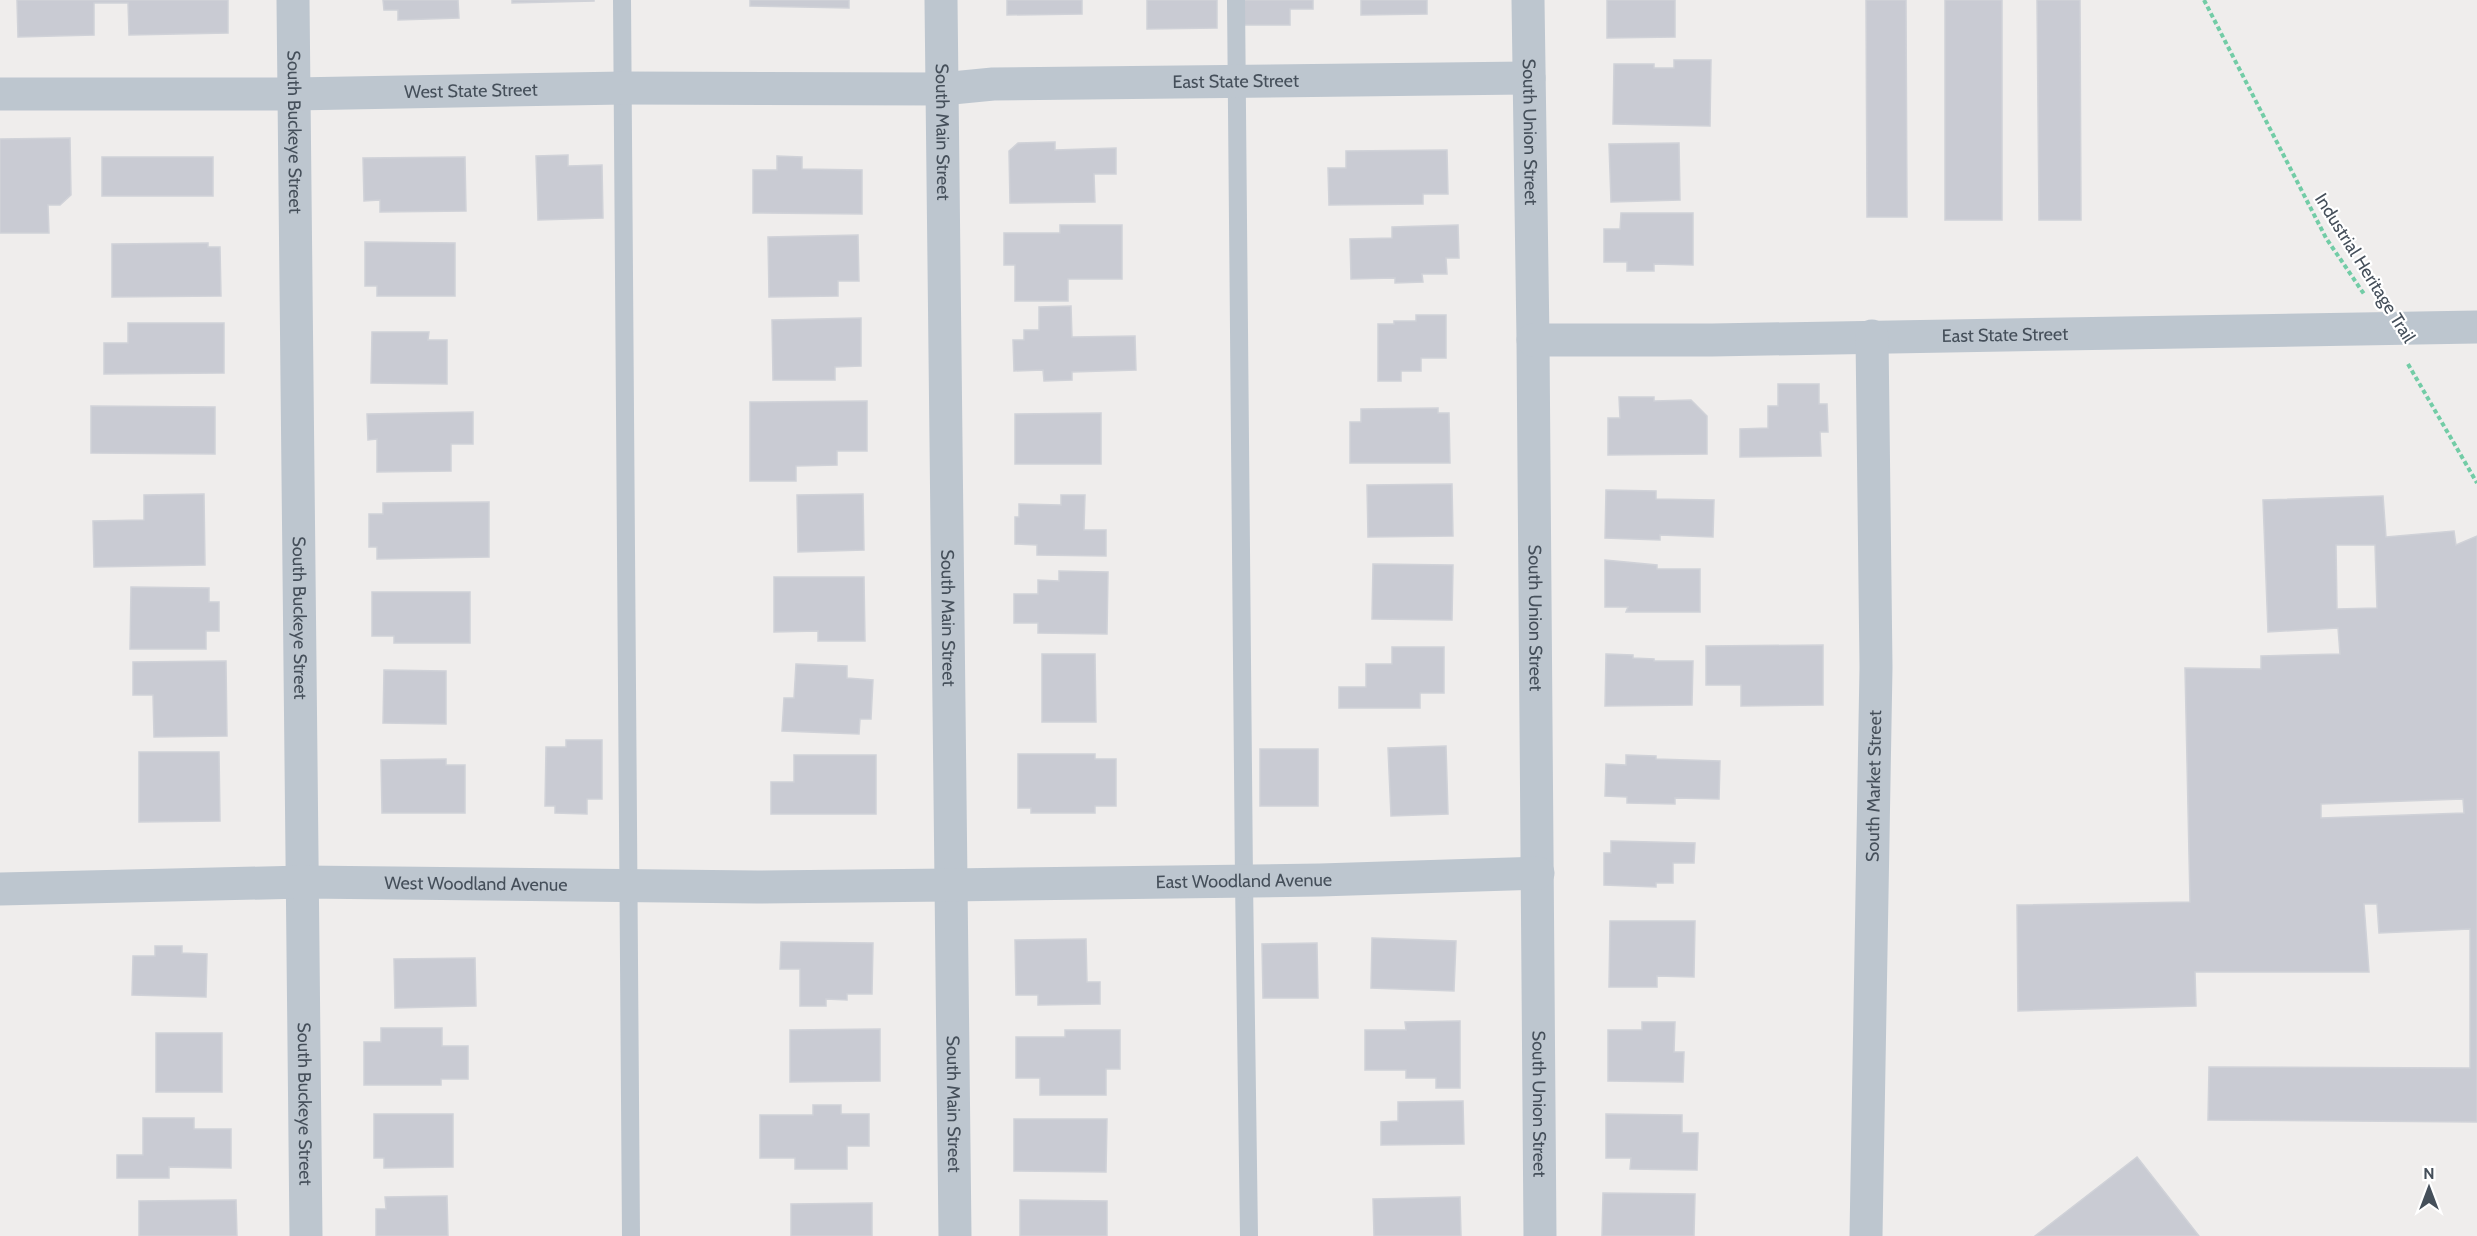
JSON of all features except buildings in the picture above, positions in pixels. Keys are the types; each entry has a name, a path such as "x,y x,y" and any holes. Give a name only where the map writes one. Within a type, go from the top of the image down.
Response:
{"street":[{"name":"South Buckeye Street","path":"293,0 306,1236"},
{"name":"South Main Street","path":"941,0 955,1236"},
{"name":"South Union Street","path":"1528,0 1540,1236"},
{"name":"East State Street","path":"942,89 993,84 1529,78"},
{"name":"West State Street","path":"0,94 294,94 623,88 942,89"},
{"name":"East State Street","path":"1533,340 2477,327"},
{"name":"South Market Street","path":"1866,1236 1876,667 1872,336"},
{"name":"East Woodland Avenue","path":"950,885 1244,881 1538,873"},
{"name":"West Woodland Avenue","path":"0,889 303,882 757,887 950,885"}],"lane":[{"path":"622,0 631,1236"},
{"path":"1236,0 1249,1236"}],"path":[{"name":"Industrial Heritage Trail","path":"2204,0 2326,238 2387,328 2477,483"}]}
